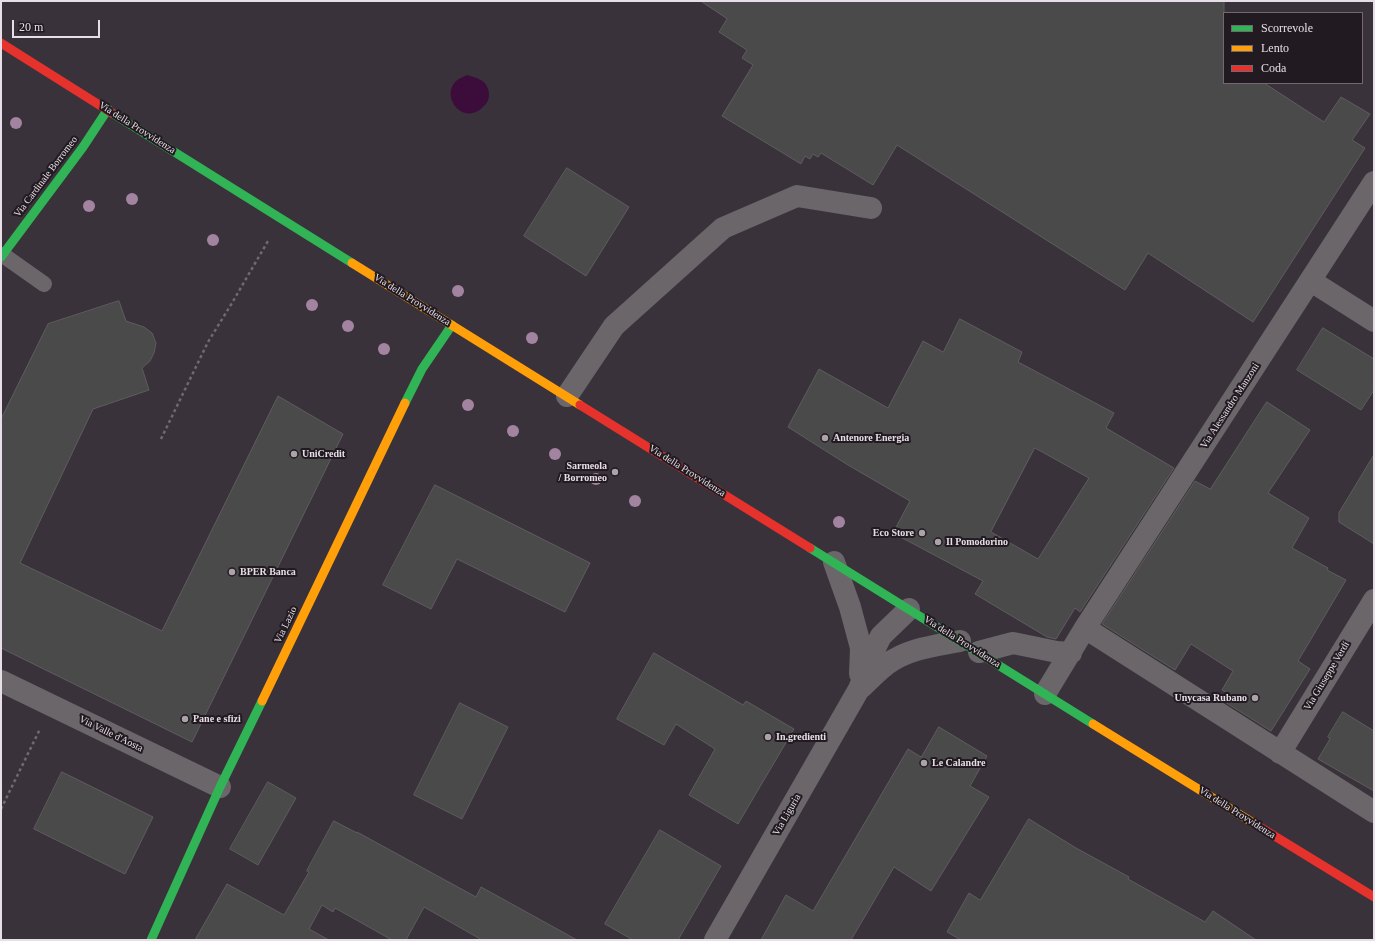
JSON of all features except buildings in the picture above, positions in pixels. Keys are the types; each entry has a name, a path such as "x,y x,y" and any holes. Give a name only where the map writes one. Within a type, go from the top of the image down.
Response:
{"main road":[{"name":"Via della Provvidenza","path":"1,43 1045,694 1374,896"},
{"name":"Via Cardinale Borromeo","path":"2,256 92,135 108,110"},
{"name":"Via Lazio","path":"151,940 220,787 400,413 422,369 452,325"}],"street":[{"name":"Via Alessandro Manzoni","path":"1045,694 1064,652 1085,628 1311,282 1374,182"},
{"path":"567,396 614,326 723,228 797,196 871,208"},
{"path":"1311,282 1374,321"},
{"name":"Via Liguria","path":"834,562 850,607 861,648 859,689"},
{"name":"Via Giuseppe Verdi","path":"1280,753 1374,600"},
{"name":"Via Liguria","path":"715,940 859,689 872,654 881,636 909,609"},
{"path":"1085,628 1374,812"},
{"name":"Via Liguria","path":"859,689 887,664 902,656 919,648 960,641"},
{"path":"979,652 1013,642 1064,652"},
{"name":"Via Valle d'Aosta","path":"1,681 220,787"}],"lane":[{"path":"2,256 44,284"}],"path":[{"path":"161,439 208,342 269,238"},
{"path":"1,809 43,722"}],"shaded area":[{"path":"467,75 477,78 485,83 488,89 489,98 486,104 476,112 462,112 452,101 452,87 456,81"}],"traffic: fast":[{"path":"1,257 83,147 108,109"},
{"path":"112,113 352,263"},
{"path":"405,403 422,369 452,325"},
{"path":"810,548 1093,724"},
{"path":"151,940 220,787 262,701"}],"traffic: slow":[{"path":"352,263 580,405"},
{"path":"262,701 405,403"},
{"path":"1093,724 1255,824"}],"traffic: jam":[{"path":"1,43 112,113"},
{"path":"580,405 810,548"},
{"path":"1255,824 1374,897"}],"place":[{"name":"Antenore Energia","path":"825,438"},
{"name":"UniCredit","path":"294,454"},
{"name":"Sarmeola / Borromeo","path":"615,472"},
{"name":"Eco Store","path":"922,533"},
{"name":"Il Pomodorino","path":"938,542"},
{"name":"BPER Banca","path":"232,572"},
{"name":"Unycasa Rubano","path":"1255,698"},
{"name":"Pane e sfizi","path":"185,719"},
{"name":"In.gredienti","path":"768,737"},
{"name":"Le Calandre","path":"924,763"}]}
